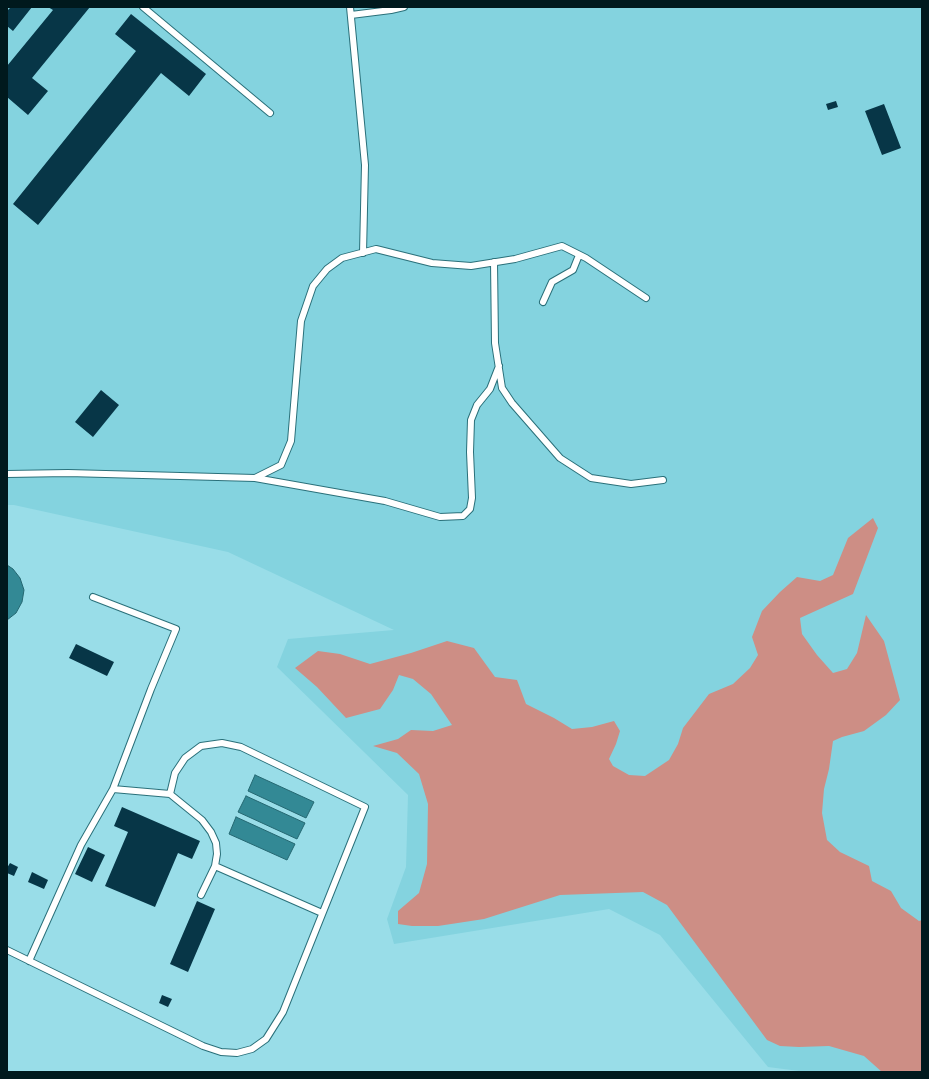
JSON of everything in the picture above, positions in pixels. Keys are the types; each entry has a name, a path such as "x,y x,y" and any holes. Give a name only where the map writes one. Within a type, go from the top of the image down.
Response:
{"lane":[{"path":"143,7 270,113"},
{"path":"350,7 366,165 362,253"},
{"path":"351,15 404,7"},
{"path":"255,478 281,465 291,441 301,320 313,286 327,269 342,258 376,249 432,263 471,266 515,259 562,246 580,255 646,298"},
{"path":"543,302 552,282 573,270 580,255"},
{"path":"494,262 495,343 502,388 512,403 560,458 591,478 631,484 663,480"},
{"path":"7,474 68,473 255,478 385,501 440,517 463,516 470,509 472,498 470,452 471,420 478,405 490,389 499,366"},
{"path":"29,961 81,845 113,788 176,629 93,597"},
{"path":"7,950 203,1046 221,1052 237,1053 252,1049 266,1039 275,1027 283,1012 365,807 241,747 222,743 201,746 185,758 175,773 170,794"},
{"path":"113,788 170,794 202,820 211,832 216,843 217,854 215,866 201,895"},
{"path":"215,866 322,913"}],"shaded area":[{"path":"7,7 922,7 922,1072 807,1072 768,1067 660,935 609,909 394,944 387,919 406,867 408,795 277,667 288,639 394,630 228,552 14,505 7,505"},
{"path":"873,518 878,528 853,594 800,618 802,634 817,655 833,673 847,669 857,653 866,615 884,641 900,700 886,715 864,731 833,741 829,769 824,789 822,813 827,840 840,852 869,866 872,881 891,891 901,908 919,921 922,920 922,1072 882,1072 864,1056 829,1046 780,1046 767,1040 667,905 643,892 560,895 484,919 438,926 412,926 398,924 398,911 419,893 427,864 428,804 419,774 397,753 373,746 398,739 411,730 433,731 452,725 431,694 413,679 399,675 393,690 380,709 346,718 317,687 295,668 318,651 340,654 370,664 447,641 474,648 495,677 517,680 526,704 572,729 592,727 614,721 620,731 609,759 613,766 629,775 645,776 669,760 678,744 683,728 709,694 733,684 750,668 758,655 752,637 762,611 797,577 820,581 833,575 848,538"},
{"path":"7,565 13,569 20,578 24,590 22,602 16,613 7,620"},
{"path":"255,775 314,802 306,818 248,791"},
{"path":"246,796 305,823 297,839 238,812"},
{"path":"236,817 295,844 287,860 229,834"}],"building":[{"path":"11,7 32,7 13,31 7,26 7,11"},
{"path":"48,7 90,7 32,78 48,91 28,115 7,97 7,66 53,10"},
{"path":"131,14 206,74 189,96 161,73 38,225 13,204 136,51 115,34"},
{"path":"836,101 838,107 828,110 826,104"},
{"path":"884,104 901,148 882,155 865,111"},
{"path":"101,390 119,405 93,437 75,422"},
{"path":"76,644 114,662 107,676 69,658"},
{"path":"122,807 200,841 192,859 178,853 155,907 105,886 128,832 114,826"},
{"path":"88,847 105,855 92,882 75,874"},
{"path":"10,863 18,867 14,876 7,873 7,868"},
{"path":"32,872 48,880 44,889 28,882"},
{"path":"197,901 215,909 188,972 170,964"},
{"path":"162,995 172,999 168,1007 159,1003"}]}
